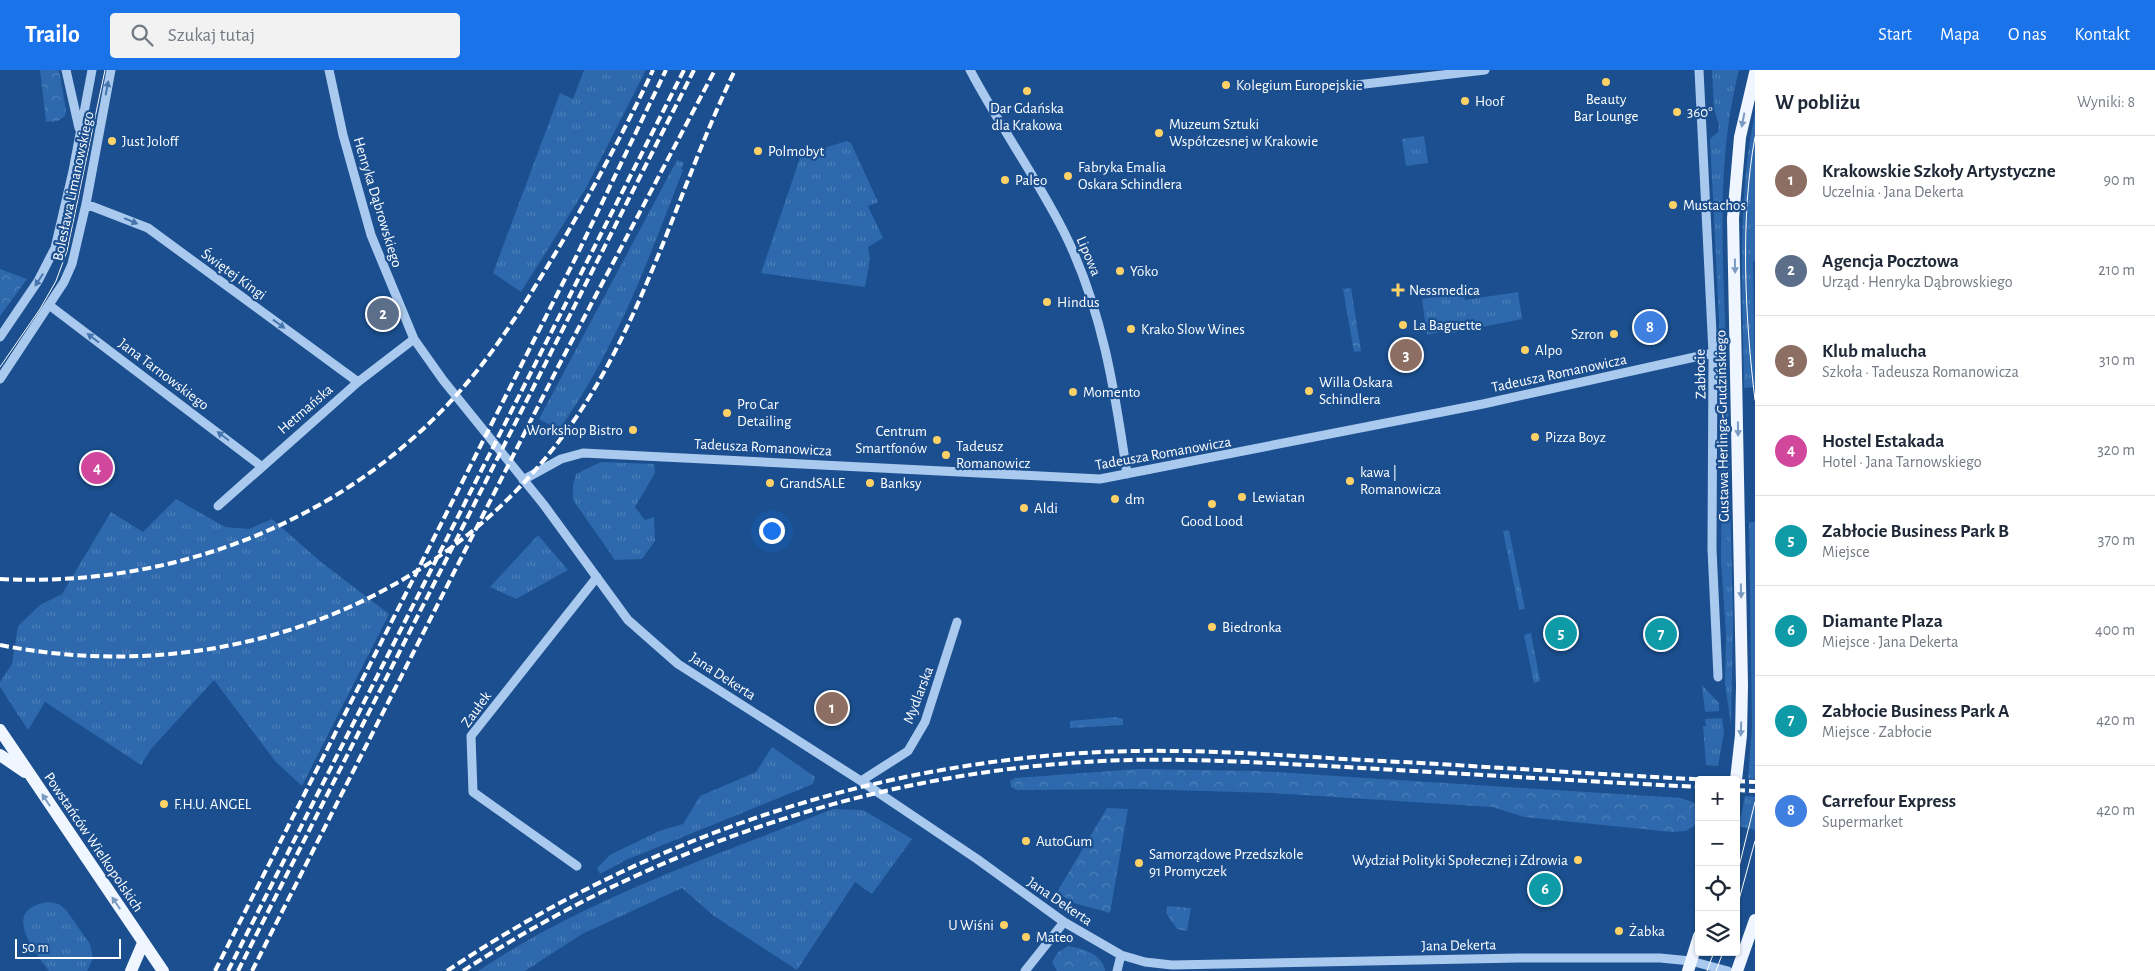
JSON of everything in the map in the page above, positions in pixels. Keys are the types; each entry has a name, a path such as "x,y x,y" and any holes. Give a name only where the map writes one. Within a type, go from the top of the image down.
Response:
{"main road":[{"name":"Gustawa Herlinga-Grudzińskiego","path":"1736,776 1741,735 1742,626 1734,218 1740,137 1755,73"},
{"name":"Powstańców Wielkopolskich","path":"0,730 163,971"},
{"path":"0,755 31,777"},
{"path":"1737,971 1755,920"},
{"path":"131,971 143,943"},
{"path":"1689,966 1695,948"}],"street":[{"path":"66,70 80,134"},
{"name":"Bolesława Limanowskiego","path":"0,337 38,281 52,256 80,134 92,70"},
{"name":"Bolesława Limanowskiego","path":"0,379 64,282 72,264 86,204 111,70"},
{"name":"Henryka Dąbrowskiego","path":"329,70 343,135 371,235 414,339 443,380 524,480"},
{"name":"Lipowa","path":"970,70 1046,198 1064,231 1085,280 1099,325 1110,372 1127,474"},
{"path":"1339,87 1485,70"},
{"name":"Zabłocie","path":"1699,70 1713,353 1712,549 1718,677"},
{"name":"Świętej Kingi","path":"86,204 148,228 358,382"},
{"name":"Jana Tarnowskiego","path":"49,305 261,466"},
{"name":"Hetmańska","path":"218,506 358,382 414,339"},
{"name":"Tadeusza Romanowicza","path":"524,480 561,460 583,453 759,460 1084,480 1127,474 1535,393 1713,353"},
{"name":"Jana Dekerta","path":"524,480 628,620 678,664 861,781 977,859 1064,922 1121,955 1145,962 1200,966 1518,958 1660,958 1689,966 1728,971"},
{"name":"Zaułek","path":"578,866 472,792 471,736 597,577"},
{"name":"Mydlarska","path":"861,781 908,751 925,722 957,622"},
{"path":"1025,971 1064,922"},
{"path":"1117,971 1121,955"}],"green space":[{"path":"40,70 59,70 66,110 65,116 58,121 46,122"},
{"path":"584,70 646,70 586,188 521,292 493,273 560,93 573,99"},
{"path":"1712,70 1739,70 1731,108 1723,186 1723,264 1727,381 1722,381 1710,139 1718,132 1719,125 1714,109"},
{"path":"1755,113 1755,261 1753,261 1755,387 1744,388 1743,216 1745,181"},
{"path":"1424,136 1428,163 1406,166 1402,139"},
{"path":"847,141 851,143 878,202 868,206 883,238 868,247 870,259 865,287 761,273 801,155"},
{"path":"677,160 684,163 681,169 683,170 629,304 598,367 580,399 559,430 539,419"},
{"path":"0,269 27,279 0,316"},
{"path":"1351,288 1361,351 1354,352 1343,289"},
{"path":"1518,292 1522,319 1453,333 1452,329 1427,335 1422,299 1464,293 1465,300"},
{"path":"1722,401 1728,401 1733,622 1731,725 1725,684 1726,634 1721,560"},
{"path":"601,462 654,464 655,473 635,507 645,520 654,517 655,541 642,559 615,560 573,500 573,486 576,474"},
{"path":"176,499 225,527 249,529 272,519 321,562 389,614 302,786 275,761 214,680 151,749 141,765 45,702 28,730 0,687 0,682 12,664 18,626 40,605 62,594 111,512 143,532"},
{"path":"1749,522 1755,522 1755,779 1748,778 1752,728"},
{"path":"1509,530 1525,609 1519,610 1503,531"},
{"path":"538,535 568,570 516,599 490,587"},
{"path":"1531,633 1540,681 1534,683 1524,635"},
{"path":"1702,685 1719,703 1719,711 1705,712"},
{"path":"1116,717 1123,719 1123,725 1070,728 1070,721"},
{"path":"1722,718 1724,732 1718,766 1706,765 1703,726 1706,726 1705,719"},
{"path":"772,747 815,777 813,784 626,860 600,874 597,868 610,855 659,831 683,824 700,796 756,772"},
{"path":"1137,769 1257,771 1681,798 1695,803 1695,825 1686,831 1672,832 1524,817 1492,807 1272,793 1135,789 1017,790 1011,787 1010,781 1015,778"},
{"path":"1745,796 1755,797 1755,830 1740,826"},
{"path":"1107,808 1128,809 1110,913 1074,903 1057,892"},
{"path":"833,809 863,810 912,839 872,894 855,882 797,970 714,916 682,888 582,934 525,971 478,971 520,945 606,900 696,862"},
{"path":"48,902 59,904 66,910 90,944 93,958 87,971 49,971 29,942 23,922 26,913 34,906"},
{"path":"1167,906 1191,908 1187,931 1177,929 1166,913"},
{"path":"1068,946 1080,948 1097,957 1104,965 1105,971 1057,971 1052,962 1058,952"}],"tram line":[{"path":"0,367 40,309 56,281 67,251 105,70"},
{"path":"1755,137 1750,168 1746,234 1747,302 1755,400"},
{"path":"1739,866 1755,802"},
{"path":"1740,896 1755,841"},
{"path":"1707,971 1713,956"},
{"path":"1716,971 1722,956"}],"railway":[{"path":"0,579 64,579 128,572 191,558 251,538 309,510 364,477 414,437 460,391 475,374 514,320 561,244 597,180 653,70"},
{"path":"215,971 575,259 666,70"},
{"path":"228,971 684,70"},
{"path":"238,971 694,70"},
{"path":"252,971 558,367 715,70"},
{"path":"0,645 89,656 176,653 262,638 343,610 418,570 487,518 548,455 599,381 637,305 717,109 735,70"},
{"path":"447,971 518,926 591,887 666,852 744,822 823,797 903,778 985,763 1068,754 1172,751 1275,755 1695,779"},
{"path":"463,971 536,927 611,887 689,853 769,824 850,800 933,781 1017,768 1102,761 1193,760 1695,787"},
{"path":"1740,781 1755,782"},
{"path":"1740,790 1755,791"}],"place":[{"name":"Beauty Bar Lounge","path":"1606,82"},
{"name":"Kolegium Europejskie","path":"1226,85"},
{"name":"Dar Gdańska dla Krakowa","path":"1027,91"},
{"name":"Hoof","path":"1465,101"},
{"name":"360°","path":"1677,112"},
{"name":"Muzeum Sztuki Współczesnej w Krakowie","path":"1159,133"},
{"name":"Just Joloff","path":"112,141"},
{"name":"Polmobyt","path":"758,151"},
{"name":"Fabryka Emalia Oskara Schindlera","path":"1068,176"},
{"name":"Paleo","path":"1005,180"},
{"name":"Mustachos","path":"1673,205"},
{"name":"Yōko","path":"1120,271"},
{"name":"Nessmedica","path":"1398,290"},
{"name":"Hindus","path":"1047,302"},
{"name":"Agencja Pocztowa","path":"383,314"},
{"name":"La Baguette","path":"1403,325"},
{"name":"Carrefour Express","path":"1650,327"},
{"name":"Krako Slow Wines","path":"1131,329"},
{"name":"Szron","path":"1614,334"},
{"name":"Alpo","path":"1525,350"},
{"name":"Klub malucha","path":"1406,355"},
{"name":"Willa Oskara Schindlera","path":"1309,391"},
{"name":"Momento","path":"1073,392"},
{"name":"Pro Car Detailing","path":"727,413"},
{"name":"Workshop Bistro","path":"633,430"},
{"name":"Pizza Boyz","path":"1535,437"},
{"name":"Centrum Smartfonów","path":"937,440"},
{"name":"Tadeusz Romanowicz","path":"946,455"},
{"name":"Hostel Estakada","path":"97,468"},
{"name":"kawa | Romanowicza","path":"1350,481"},
{"name":"GrandSALE","path":"770,483"},
{"name":"Banksy","path":"870,483"},
{"name":"Lewiatan","path":"1242,497"},
{"name":"dm","path":"1115,499"},
{"name":"Good Lood","path":"1212,504"},
{"name":"Aldi","path":"1024,508"},
{"name":"Biedronka","path":"1212,627"},
{"name":"Zabłocie Business Park B","path":"1561,633"},
{"name":"Zabłocie Business Park A","path":"1661,634"},
{"name":"Krakowskie Szkoły Artystyczne","path":"832,708"},
{"name":"F.H.U. ANGEL","path":"164,804"},
{"name":"AutoGum","path":"1026,841"},
{"name":"Wydział Polityki Społecznej i Zdrowia","path":"1578,860"},
{"name":"Samorządowe Przedszkole 91 Promyczek","path":"1139,863"},
{"name":"Diamante Plaza","path":"1545,889"},
{"name":"U Wiśni","path":"1004,925"},
{"name":"Żabka","path":"1619,931"},
{"name":"Mateo","path":"1026,937"}]}
